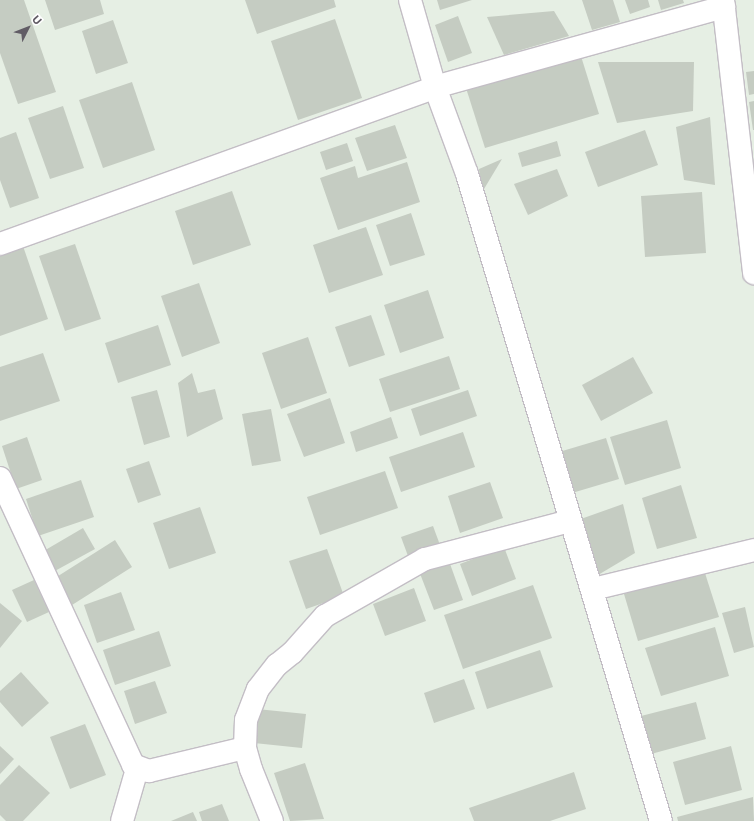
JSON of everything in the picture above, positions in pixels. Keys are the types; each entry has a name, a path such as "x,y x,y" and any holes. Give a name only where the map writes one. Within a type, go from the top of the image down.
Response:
{"street":[{"path":"410,0 435,87 467,174 570,521 593,589 661,821"},
{"path":"0,244 435,87 724,4 749,178 754,273"},
{"path":"0,478 129,760 138,770 149,771 246,748"},
{"path":"272,821 246,748 246,720 258,689 325,616 425,559 570,521"},
{"path":"593,589 754,550"},
{"path":"122,821 138,770"}],"building":[{"path":"0,0 24,0 56,92 18,104 0,53"},
{"path":"45,0 100,0 104,14 55,30"},
{"path":"245,0 334,0 336,7 257,34"},
{"path":"437,0 472,0 440,10"},
{"path":"582,0 613,0 620,22 592,30"},
{"path":"625,0 648,0 650,7 630,14"},
{"path":"658,0 683,0 684,3 661,10"},
{"path":"554,11 569,36 504,55 487,17"},
{"path":"458,16 472,53 448,62 435,25"},
{"path":"335,19 362,98 298,120 271,41"},
{"path":"113,20 128,63 96,74 82,31"},
{"path":"580,53 599,114 485,148 466,88"},
{"path":"598,62 694,62 693,111 617,123"},
{"path":"754,71 754,94 749,95 746,72"},
{"path":"132,82 155,150 103,168 79,100"},
{"path":"754,101 754,130 753,130 749,102"},
{"path":"63,106 84,168 50,179 28,118"},
{"path":"710,117 715,185 684,180 676,127"},
{"path":"395,125 407,158 367,171 355,138"},
{"path":"645,130 658,165 598,187 585,152"},
{"path":"16,132 39,198 10,208 0,180 0,138"},
{"path":"557,141 561,156 522,167 518,153"},
{"path":"347,143 353,161 326,170 320,152"},
{"path":"502,159 481,194 479,169"},
{"path":"407,162 420,202 338,230 320,178 355,166 358,178"},
{"path":"557,169 568,196 528,215 514,184"},
{"path":"232,191 251,245 193,265 175,211"},
{"path":"702,192 706,253 645,257 641,196"},
{"path":"411,213 425,255 390,266 376,225"},
{"path":"366,227 383,275 329,293 313,245"},
{"path":"75,244 101,319 65,331 39,256"},
{"path":"23,246 48,319 0,336 0,254"},
{"path":"199,283 220,343 182,357 161,296"},
{"path":"428,290 444,338 400,353 384,305"},
{"path":"371,315 385,355 349,367 335,327"},
{"path":"158,325 171,365 118,383 105,343"},
{"path":"308,337 327,393 281,409 262,353"},
{"path":"43,353 60,401 0,421 0,367"},
{"path":"449,356 460,389 390,412 379,379"},
{"path":"633,357 653,393 601,421 582,385"},
{"path":"192,373 198,393 215,389 223,419 187,437 178,383"},
{"path":"157,390 170,437 144,445 131,397"},
{"path":"468,390 477,416 420,436 411,409"},
{"path":"330,398 345,443 304,457 287,414"},
{"path":"271,409 281,461 252,466 242,414"},
{"path":"391,417 398,438 356,452 350,432"},
{"path":"667,420 681,468 625,485 610,437"},
{"path":"463,432 475,467 401,492 389,457"},
{"path":"27,437 42,480 16,489 2,446"},
{"path":"606,438 619,479 572,493 559,452"},
{"path":"149,461 161,495 138,503 126,469"},
{"path":"385,471 398,508 320,535 307,497"},
{"path":"81,480 94,517 38,536 26,499"},
{"path":"490,482 503,518 460,533 448,496"},
{"path":"681,485 697,538 657,549 642,498"},
{"path":"623,504 635,553 598,575 578,520"},
{"path":"200,507 216,553 169,569 153,523"},
{"path":"433,526 440,545 408,556 401,537"},
{"path":"83,528 95,549 53,572 42,552"},
{"path":"115,540 132,567 72,605 55,578"},
{"path":"504,547 516,579 472,596 460,564"},
{"path":"327,549 344,596 306,609 289,561"},
{"path":"449,561 463,600 434,610 419,571"},
{"path":"704,570 719,617 638,641 624,594"},
{"path":"34,580 49,612 27,622 12,590"},
{"path":"533,585 552,638 463,669 444,615"},
{"path":"414,588 426,621 385,636 373,604"},
{"path":"121,592 135,630 97,643 84,605"},
{"path":"0,603 22,621 0,648"},
{"path":"745,607 754,647 734,653 722,613"},
{"path":"715,627 729,676 661,696 645,648"},
{"path":"159,631 171,666 115,685 103,650"},
{"path":"540,650 553,687 487,709 475,672"},
{"path":"21,672 49,703 22,727 0,702 0,691"},
{"path":"464,679 475,709 434,723 424,693"},
{"path":"155,681 167,713 135,724 124,691"},
{"path":"696,702 706,739 651,754 641,716"},
{"path":"257,709 306,714 302,748 254,743"},
{"path":"85,724 106,775 70,789 50,737"},
{"path":"0,746 14,759 0,774"},
{"path":"731,746 742,790 685,805 673,762"},
{"path":"305,763 324,819 290,821 274,773"},
{"path":"19,765 50,793 23,821 6,821 0,815 0,785"},
{"path":"574,772 586,809 550,821 474,821 469,808"},
{"path":"753,797 754,821 678,821 677,817"},
{"path":"222,804 229,821 202,821 199,812"},
{"path":"193,812 197,821 171,821"}]}
